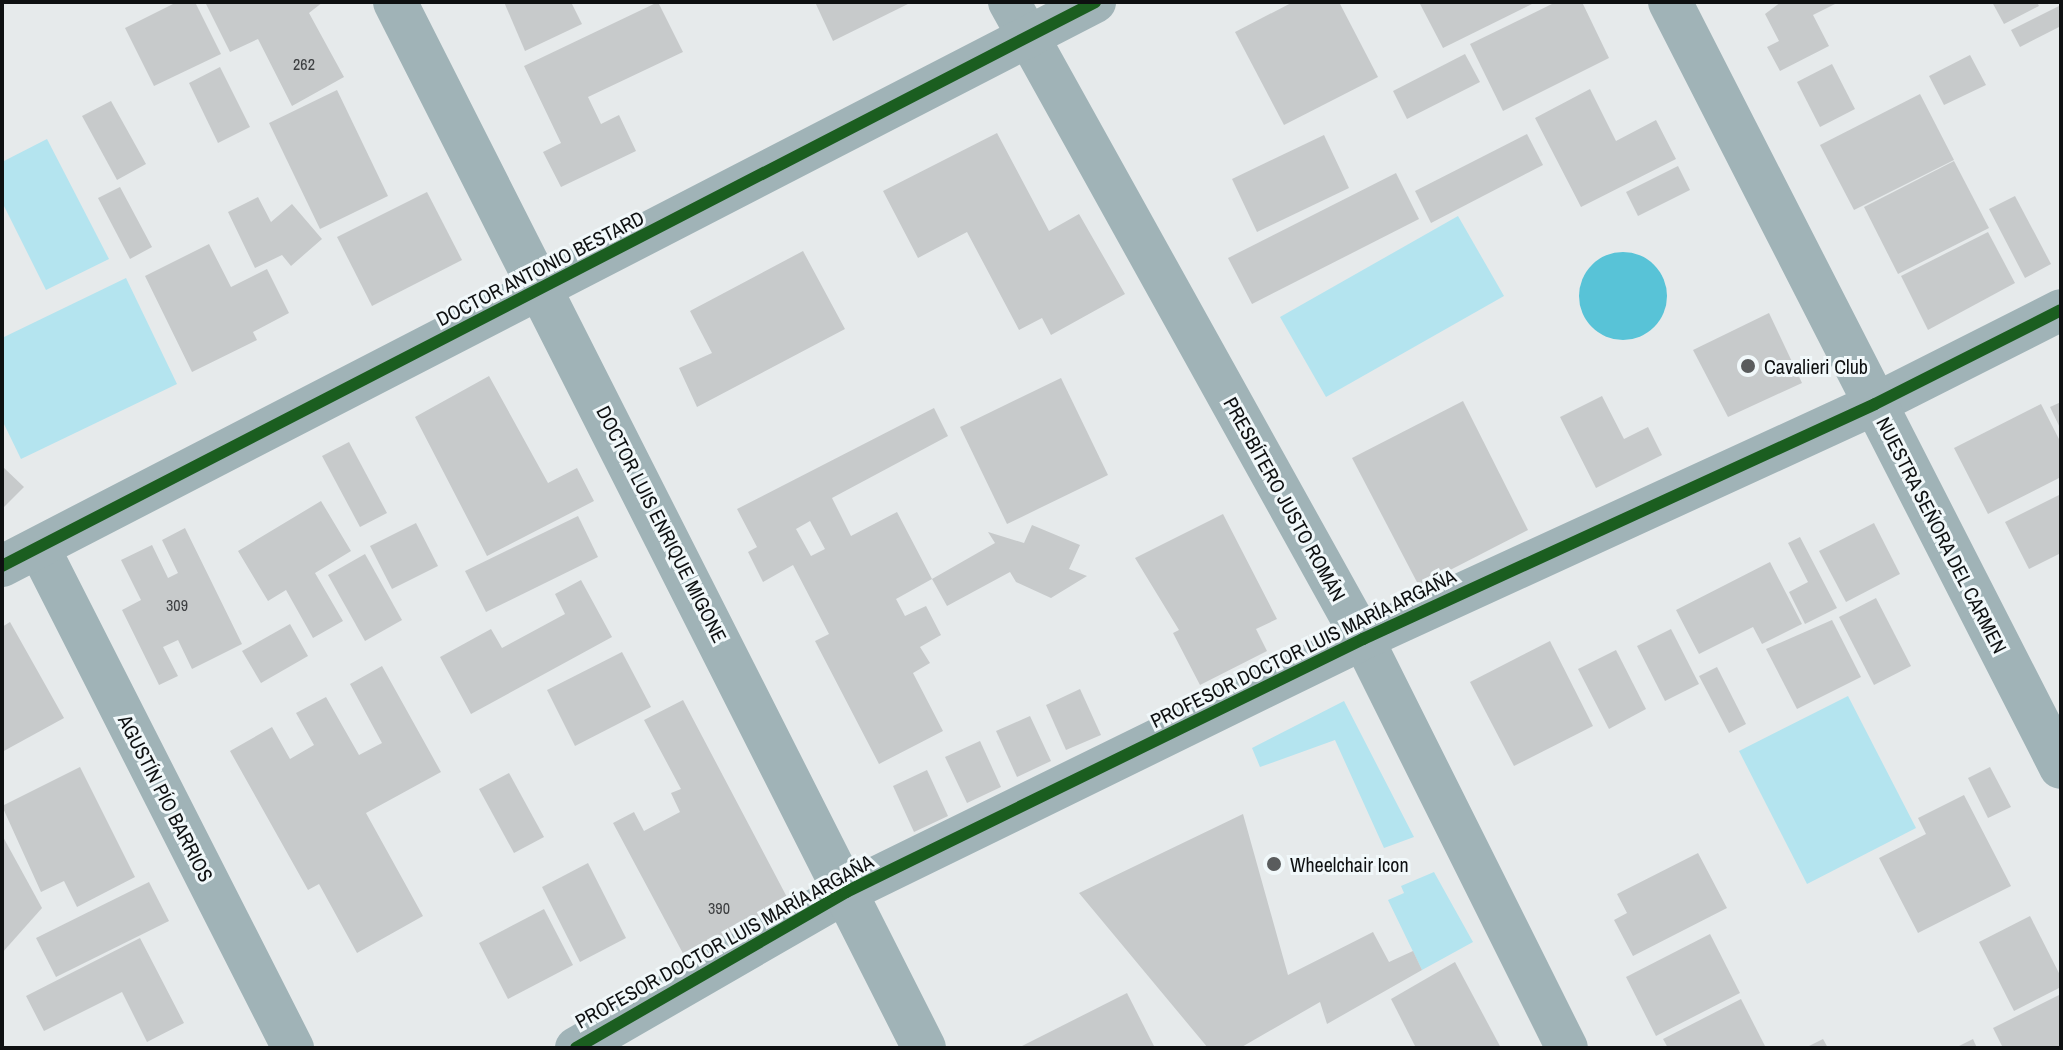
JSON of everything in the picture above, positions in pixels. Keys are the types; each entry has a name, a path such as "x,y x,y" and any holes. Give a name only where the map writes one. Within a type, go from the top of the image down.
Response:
{"street":[{"name":"DOCTOR LUIS ENRIQUE MIGONE","path":"395,2 544,289 924,1048"},
{"name":"DOCTOR ANTONIO BESTARD","path":"2,566 544,289 1018,20 1095,2"},
{"name":"NUESTRA SEÑORA DEL CARMEN","path":"1670,2 2061,767"},
{"name":"PRESBÍTERO JUSTO ROMÁN","path":"1018,20 1363,639 1567,1048"},
{"name":"PROFESOR DOCTOR LUIS MARÍA ARGAÑA","path":"576,1048 846,892 1363,639 1875,404 2061,310"},
{"name":"AGUSTÍN PÍO BARRIOS","path":"39,548 293,1048"}],"shaded area":[{"path":"47,139 109,259 46,290 2,202 2,162"},
{"path":"1458,216 1504,296 1326,397 1280,317"},
{"path":"126,278 177,384 21,459 2,420 2,338"},
{"path":"1848,696 1916,828 1807,884 1739,751"},
{"path":"1344,701 1414,837 1384,848 1335,740 1260,767 1252,748"},
{"path":"1434,872 1473,942 1422,970 1388,900 1404,893 1401,886"}],"water":[{"path":"1623,252 1648,259 1660,271 1667,296 1660,321 1648,333 1623,340 1598,333 1586,321 1579,296 1586,271 1598,259"}],"building":[{"path":"177,2 195,2 221,54 154,86 125,28"},
{"path":"205,2 323,2 309,13 344,77 292,106 258,39 230,52"},
{"path":"504,2 571,2 582,24 525,51"},
{"path":"658,2 683,52 588,97 601,124 619,115 636,151 561,187 543,152 561,143 524,66"},
{"path":"815,2 912,2 833,41"},
{"path":"1293,2 1339,2 1378,77 1284,125 1235,32"},
{"path":"1419,2 1536,2 1443,48"},
{"path":"1556,2 1582,2 1609,58 1503,111 1470,44"},
{"path":"1781,2 1839,2 1813,15 1829,46 1780,71 1767,47 1779,41 1765,14"},
{"path":"1992,2 2037,2 2039,6 2004,24"},
{"path":"2061,5 2061,26 2020,47 2011,30"},
{"path":"1465,54 1480,82 1407,119 1393,91"},
{"path":"1970,55 1986,85 1944,105 1929,76"},
{"path":"1832,64 1855,109 1820,127 1797,82"},
{"path":"220,67 250,127 218,143 189,83"},
{"path":"1590,89 1616,141 1656,120 1676,159 1581,207 1535,118"},
{"path":"337,90 388,196 320,229 269,123"},
{"path":"1920,94 1954,160 1854,210 1820,145"},
{"path":"111,101 146,164 117,180 82,116"},
{"path":"997,133 1049,231 1079,214 1125,294 1051,335 1042,318 1019,330 967,232 918,258 883,191"},
{"path":"1527,134 1543,165 1431,223 1415,191"},
{"path":"1324,135 1349,188 1257,232 1232,179"},
{"path":"1954,161 1989,228 1898,274 1864,207"},
{"path":"1678,166 1690,190 1638,216 1626,192"},
{"path":"1396,173 1419,219 1252,304 1228,258"},
{"path":"120,187 152,247 130,259 98,198"},
{"path":"427,192 462,260 372,306 337,237"},
{"path":"2015,196 2051,264 2025,278 1989,209"},
{"path":"258,197 271,222 292,204 322,239 291,266 282,255 255,268 228,212"},
{"path":"1988,232 2015,283 1928,330 1901,276"},
{"path":"209,244 231,287 267,269 289,313 253,332 257,340 192,372 145,276"},
{"path":"803,251 845,329 697,407 679,368 712,353 690,311"},
{"name":"Cavalieri Club","path":"1769,313 1802,383 1728,417 1693,350"},
{"path":"489,376 548,483 577,468 594,501 487,556 415,417"},
{"path":"1061,378 1108,475 1007,524 960,427"},
{"path":"1602,396 1624,439 1648,427 1662,455 1596,488 1560,417"},
{"path":"1463,401 1528,530 1419,586 1352,458"},
{"path":"2061,402 2061,430 2050,407"},
{"path":"2041,404 2061,443 2061,477 1988,514 1954,448"},
{"path":"934,408 948,436 832,498 851,536 897,512 932,579 896,599 905,616 926,606 941,635 920,647 930,663 913,673 943,731 879,764 815,641 829,634 793,565 763,582 748,552 757,547 737,509","holes":["810,521 825,549 811,556 796,529"]},
{"path":"349,442 387,513 360,527 322,456"},
{"path":"2,466 24,487 2,509"},
{"path":"2061,494 2061,553 2029,569 2005,522"},
{"path":"321,501 351,551 315,573 343,621 313,638 286,590 268,601 238,551"},
{"path":"1223,514 1277,619 1256,629 1267,651 1200,685 1173,633 1179,630 1135,558"},
{"path":"578,516 598,557 486,612 465,571"},
{"path":"416,523 438,566 392,589 370,546"},
{"path":"1874,523 1900,574 1846,602 1819,551"},
{"path":"1032,525 1080,545 1069,569 1087,576 1051,598 1016,582 1010,572 947,606 932,579 995,543 988,532 1024,543"},
{"path":"185,528 242,644 192,669 178,640 163,647 178,676 159,685 122,610 141,600 121,560 152,545 168,578 178,573 162,540"},
{"path":"1800,537 1837,608 1805,624 1789,592 1808,582 1788,543"},
{"path":"365,554 402,620 365,641 328,575"},
{"path":"1770,562 1802,624 1762,644 1753,627 1699,654 1676,610"},
{"path":"581,580 612,637 471,714 440,657 491,629 502,648 565,614 555,594"},
{"path":"1876,598 1911,666 1874,685 1839,617"},
{"path":"1832,620 1861,677 1797,709 1766,649"},
{"path":"10,622 64,718 2,752 2,627"},
{"path":"290,624 308,656 261,683 242,651"},
{"path":"1671,629 1699,684 1665,701 1637,646"},
{"path":"1550,641 1593,726 1514,766 1470,682"},
{"path":"1616,650 1646,709 1609,729 1578,669"},
{"path":"622,652 651,707 575,746 547,690"},
{"path":"382,666 441,772 366,813 423,916 357,953 319,884 308,890 230,751 272,727 290,759 314,745 296,713 326,697 359,755 382,743 350,684"},
{"path":"1717,667 1746,724 1729,733 1699,676"},
{"path":"1080,689 1101,735 1066,750 1046,705"},
{"path":"683,700 789,901 694,974 613,823 634,812 644,831 680,812 671,793 681,789 644,720"},
{"path":"1030,716 1051,761 1017,777 996,731"},
{"path":"980,741 1001,787 967,803 945,757"},
{"path":"80,767 135,877 77,907 64,881 41,892 2,806"},
{"path":"1990,767 2011,807 1988,818 1968,778"},
{"path":"927,770 948,816 914,832 893,786"},
{"path":"509,773 544,837 514,853 479,789"},
{"path":"1964,795 2011,886 1918,933 1879,858 1926,834 1918,818"},
{"path":"1243,814 1288,975 1373,932 1389,962 1413,951 1422,970 1327,1024 1320,1002 1240,1048 1208,1048 1079,893"},
{"path":"2,835 42,908 2,953"},
{"path":"1698,853 1727,908 1633,956 1614,920 1627,913 1617,894"},
{"path":"588,863 626,938 580,962 542,887"},
{"path":"149,882 169,921 56,977 36,938"},
{"path":"544,909 573,965 508,999 479,943"},
{"path":"2030,916 2061,977 2061,987 2014,1011 1979,942"},
{"path":"1710,934 1740,993 1656,1036 1626,977"},
{"path":"140,938 184,1023 147,1042 122,992 44,1031 26,996"},
{"path":"1455,962 1501,1048 1416,1048 1391,999"},
{"path":"1127,993 1155,1048 1018,1048"},
{"path":"2061,994 2061,1048 2003,1048 1993,1028"},
{"path":"1741,999 1766,1048 1668,1048 1663,1039"},
{"path":"1823,1039 1828,1048 1805,1048"},
{"path":"1973,1039 1977,1048 1955,1048"}],"cycle path":[{"path":"2,566 1095,2"},
{"path":"576,1048 846,892 1363,639 1875,404 2061,310"}],"place":[{"name":"Cavalieri Club","path":"1748,366"},
{"name":"Wheelchair Icon","path":"1274,864"}]}
